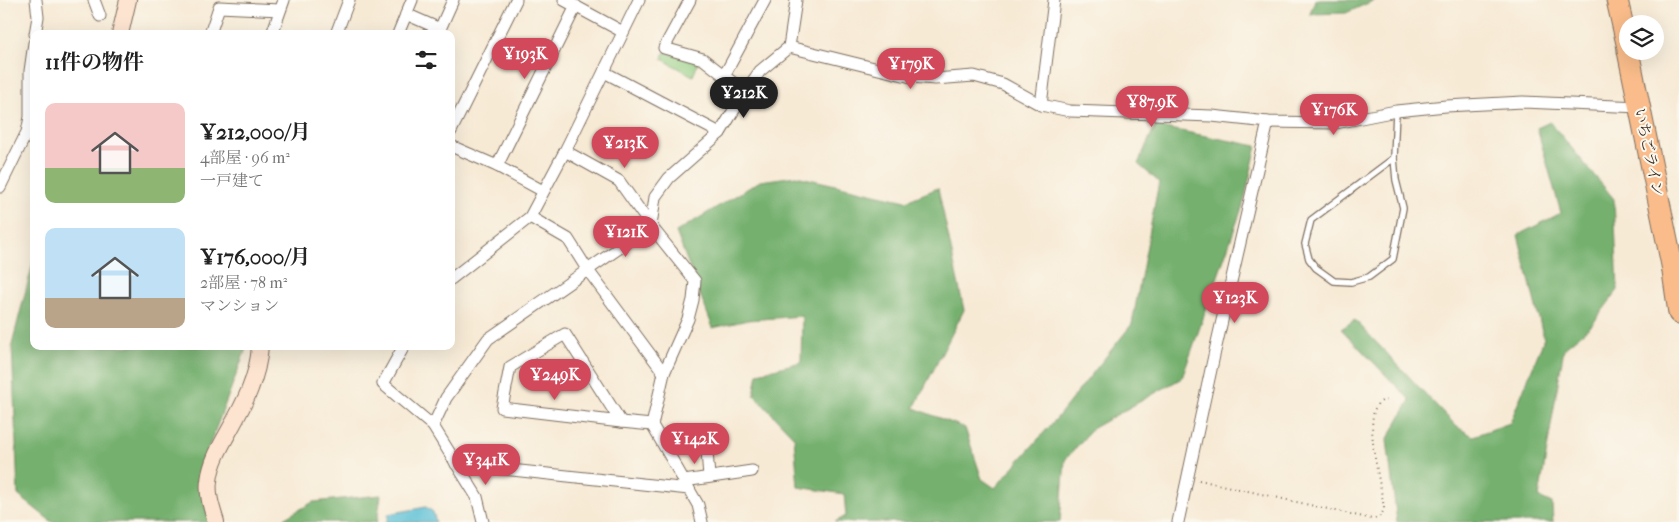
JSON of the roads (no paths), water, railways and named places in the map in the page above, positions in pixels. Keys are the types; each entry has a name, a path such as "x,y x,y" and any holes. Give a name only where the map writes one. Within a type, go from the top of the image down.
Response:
{"highway":[{"name":"いちごライン","path":"1618,0 1621,15"},
{"name":"いちごライン","path":"1630,60 1672,265 1679,313"}],"street":[{"path":"36,0 38,17 36,30"},
{"path":"94,0 100,16"},
{"path":"121,30 128,0"},
{"path":"338,30 349,0"},
{"path":"400,30 412,0"},
{"path":"406,14 440,29 453,0"},
{"path":"455,123 516,0"},
{"path":"564,0 623,32"},
{"path":"455,276 530,217 565,151 639,0"},
{"path":"690,0 664,48 704,59 745,92"},
{"path":"724,76 765,0"},
{"path":"433,426 446,398 488,339 651,226 655,198 669,178 720,133 760,71 789,46 796,0"},
{"path":"1040,105 1054,0"},
{"path":"211,30 220,7 282,5 273,30"},
{"path":"497,166 576,6"},
{"path":"789,46 911,77 935,80 974,76 1003,84 1040,105 1070,111 1212,116 1268,122 1336,123 1396,111 1446,106 1523,102 1640,107"},
{"path":"604,72 720,133"},
{"path":"0,187 27,132 30,117"},
{"path":"1178,522 1268,122"},
{"path":"455,148 497,166 543,191"},
{"path":"565,151 619,181 651,226 695,281 688,319 664,373 652,425 698,505 702,522"},
{"path":"530,217 568,239 587,269 664,373"},
{"path":"620,422 565,334 510,367 502,408 620,422 652,425"},
{"path":"216,522 209,496 212,467 216,455 253,384 260,350"},
{"path":"402,350 383,384 433,426 477,497 483,522"},
{"path":"707,451 709,478"},
{"path":"456,464 686,485 709,478 752,471"}],"lane":[{"path":"1394,158 1310,220 1304,244 1309,260 1316,268 1334,281 1351,282 1369,277 1393,259 1403,208 1396,180 1394,158 1396,111"}],"water":[{"path":"426,507 433,512 436,522 385,522 388,519 388,514"}]}
